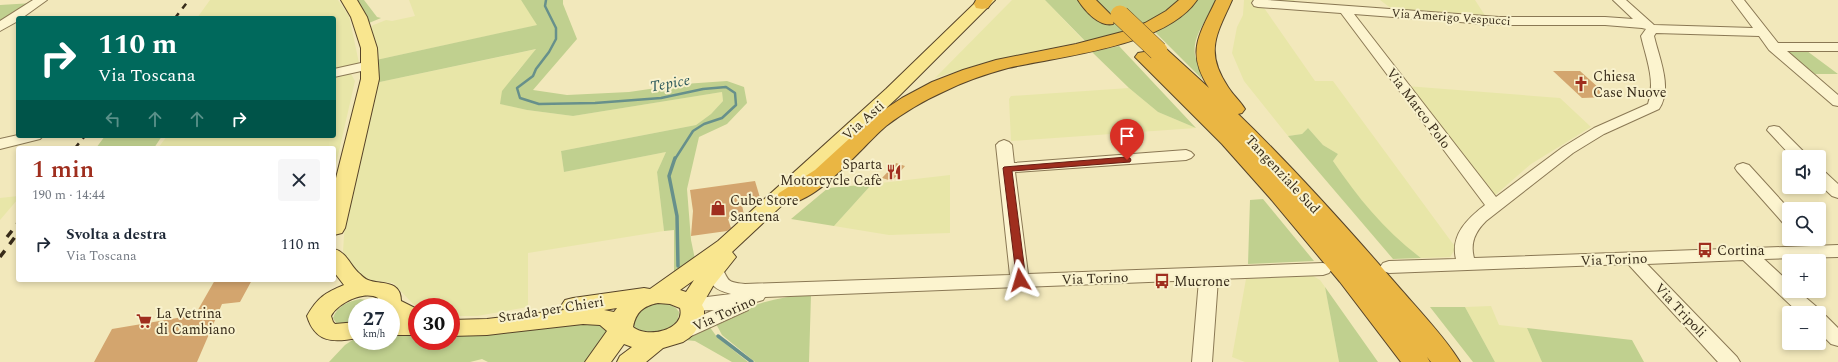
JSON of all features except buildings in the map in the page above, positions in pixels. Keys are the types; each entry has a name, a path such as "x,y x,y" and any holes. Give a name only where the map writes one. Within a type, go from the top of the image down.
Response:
{"highway":[{"name":"Tangenziale Sud","path":"1086,0 1113,18 1151,54 1248,136 1334,228 1414,321 1446,362"},
{"name":"Tangenziale Sud","path":"1104,0 1113,18"},
{"path":"787,198 822,175 879,122 908,102 940,85 1003,64 1070,51 1136,34 1165,21 1181,10 1189,0"},
{"path":"1224,0 1206,39 1206,58 1210,76 1227,100 1309,189 1334,228"},
{"name":"Tangenziale Sud","path":"1151,54 1300,220 1386,323 1416,362"}],"main road":[{"path":"336,220 366,98 370,66 365,34 359,16 349,0"},
{"name":"Via Asti","path":"690,305 714,268 787,198 900,94 988,1"},
{"name":"Via Asti","path":"655,295 676,284 726,246 892,93 988,1"},
{"path":"336,259 350,279 363,288"},
{"path":"348,332 339,333 331,332 320,324 320,313 333,290 346,292 363,288 382,289 388,293 390,298"},
{"path":"597,362 621,327 623,317 628,309 655,295 673,295 683,299 690,305 692,313 690,323 682,332 670,338 656,341 639,340 627,335 621,327"},
{"name":"Strada per Chieri","path":"460,320 492,318 655,295"},
{"name":"Strada per Chieri","path":"460,328 487,327 583,316 599,316 612,320 621,327"},
{"path":"629,362 656,341"}],"street":[{"path":"0,26 41,0"},
{"path":"1376,0 1390,12"},
{"path":"1467,264 1462,254 1464,239 1469,228 1494,206 1568,150 1600,131 1654,106 1658,97 1658,85 1647,36 1648,26 1619,0"},
{"path":"1738,0 1774,47 1838,102"},
{"name":"Via Amerigo Vespucci","path":"1258,3 1499,21 1597,21 1648,26 1762,32"},
{"name":"Via Marco Polo","path":"1344,9 1494,206"},
{"path":"1774,47 1838,48"},
{"path":"336,73 370,66"},
{"path":"1774,130 1794,150"},
{"path":"0,144 26,138"},
{"path":"1004,145 1020,280"},
{"path":"1007,168 1186,155"},
{"path":"1743,168 1782,211"},
{"path":"1826,182 1838,194"},
{"name":"Via Torino","path":"1389,267 1748,254 1807,246"},
{"name":"Via Torino","path":"1818,246 1838,251"},
{"path":"1748,254 1803,306"},
{"name":"Via Tripoli","path":"1632,258 1730,362"},
{"name":"Via Torino","path":"714,268 719,282 730,288 796,289 1323,269"},
{"path":"1202,362 1209,273"},
{"name":"Via Torino","path":"690,305 718,303 796,289"},
{"name":"Via Torino","path":"682,332 766,295"},
{"path":"1826,328 1838,339"}],"shaded area":[{"path":"210,0 338,0 349,16 359,63 357,65 336,70 336,16 198,16"},
{"path":"409,0 521,0 538,25 376,60 371,26 386,20 392,21 415,16"},
{"path":"1012,0 1045,0 1084,41 984,63 935,78"},
{"path":"1244,0 1294,0 1297,4 1262,5 1315,81 1333,81 1456,248 1450,257 1421,258 1400,242 1373,215 1351,187 1333,161 1338,154 1323,145 1308,128 1302,134 1288,136 1244,81 1232,53 1237,27 1243,15"},
{"path":"1380,0 1475,0 1486,17 1392,9"},
{"path":"537,49 515,74 501,104 527,110 573,116 722,92 723,101 711,114 696,125 561,151 564,172 666,152 657,172 664,231 528,253 528,307 477,316 460,316 460,298 408,299 393,283 369,280 352,270 344,258 343,251 347,193 375,83"},
{"path":"351,74 355,81 336,164 336,146 160,146 166,138 336,138 336,76"},
{"path":"1406,86 1560,98 1591,127 1531,164 1492,198"},
{"path":"1129,88 1158,112 1196,128 1011,141 1009,99 1011,96"},
{"path":"950,175 950,233 889,235 834,226 872,184"},
{"path":"16,196 16,201 0,220 0,198"},
{"path":"1313,276 1320,280 1325,287 1339,362 1245,362 1232,357 1246,279"},
{"path":"1491,306 1499,325 1527,328 1542,362 1495,362 1465,307"}],"green space":[{"path":"357,0 364,0 377,17 381,18 369,23"},
{"path":"521,0 563,0 563,4 577,39 533,90 567,95 629,92 684,84 727,81 744,87 747,103 727,124 699,137 687,189 691,240 696,264 674,272 674,230 664,231 657,172 666,152 564,172 561,151 696,125 711,114 723,101 722,92 573,116 527,110 500,104 502,91 536,49 375,83 376,60 537,25"},
{"path":"1045,0 1182,0 1146,26 1086,42"},
{"path":"1194,0 1217,0 1196,40 1195,55 1202,79 1154,31"},
{"path":"33,3 0,24 0,5"},
{"path":"1119,46 1196,128 1158,112 1129,88 1092,52"},
{"path":"1785,51 1807,51 1838,74 1815,74"},
{"path":"1308,128 1323,145 1338,154 1333,161 1362,201 1396,237 1421,258 1393,259 1288,136 1302,134"},
{"path":"104,138 161,138 155,146 98,146"},
{"path":"872,184 834,226 791,219 828,188"},
{"path":"1263,199 1314,261 1248,264 1250,200"},
{"path":"1325,287 1378,362 1339,362"},
{"path":"811,295 809,362 755,362 722,335 715,322 738,311 762,303 786,297"},
{"path":"665,302 676,308 679,312 677,321 663,332 654,334 645,333 638,330 633,324 633,316 650,304"},
{"path":"348,303 348,324 337,324 333,318 340,307"},
{"path":"1430,307 1465,307 1495,362 1473,362"},
{"path":"598,321 608,327 608,335 589,362 488,362 482,359 470,362 329,362 348,343 348,350 400,350 400,333 408,333 408,350 460,350 460,333"},
{"path":"709,326 717,337 748,362 732,362 695,341 685,340"},
{"path":"1527,328 1632,340 1644,362 1542,362"}],"waterway":[{"name":"Tepice","path":"546,0 545,6 556,28 556,39 533,76 517,88 520,98 539,104 595,103 661,98 703,89 726,87 735,93 736,105 722,118 704,124 693,131 675,159"},
{"name":"Tepice","path":"675,158 669,176 677,216 678,266"},
{"name":"Tepice","path":"718,336 752,362"}],"railway":[{"path":"177,16 189,0"},
{"path":"77,146 83,138"},
{"path":"7,237 16,226"},
{"path":"0,257 16,236"}],"place":[{"name":"Chiesa Case Nuove","path":"1581,84"},
{"name":"Sparta Motorcycle Cafè","path":"894,172"},
{"name":"Cube Store Santena","path":"718,208"},
{"name":"Cortina","path":"1705,250"},
{"name":"Mucrone","path":"1162,281"},
{"name":"La Vetrina di Cambiano","path":"144,321"}],"route":[{"path":"1020,280 1007,168 1127,160"}]}
